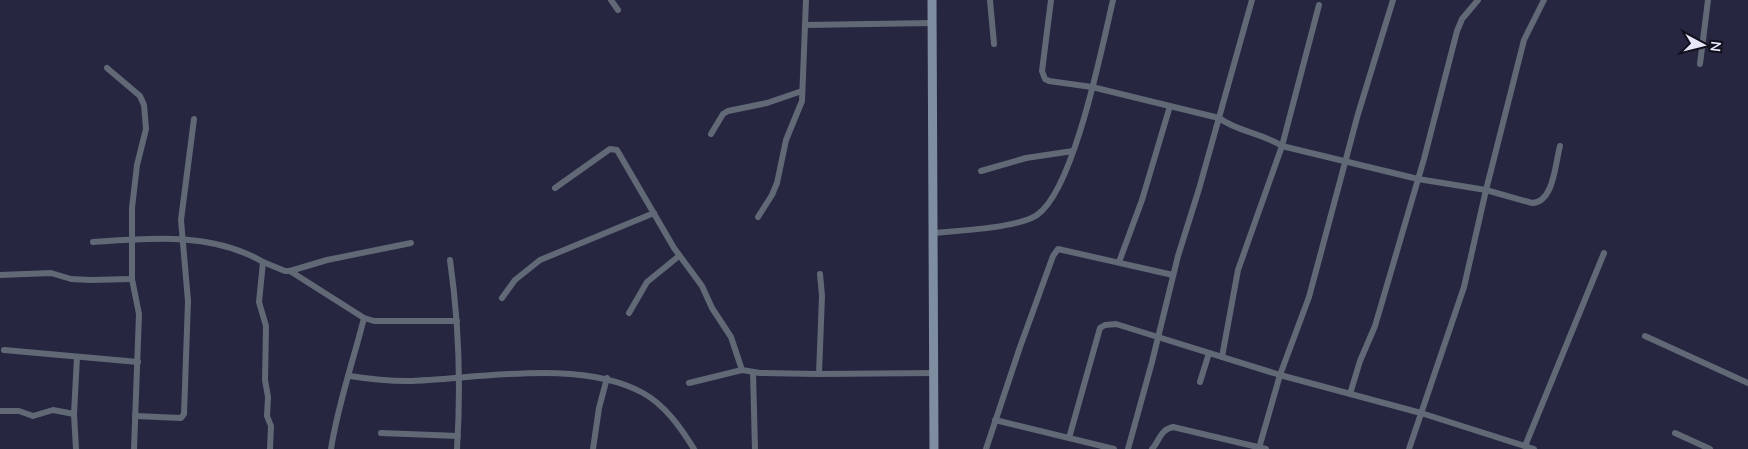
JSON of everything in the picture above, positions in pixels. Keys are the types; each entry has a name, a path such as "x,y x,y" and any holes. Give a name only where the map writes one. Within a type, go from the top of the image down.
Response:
{"main road":[{"path":"932,0 934,449"}],"street":[{"path":"611,0 618,10"},
{"path":"758,217 777,183 786,140 799,110 802,91 806,0"},
{"path":"990,0 994,44"},
{"path":"1051,0 1043,76 1049,81 1092,87 1219,118 1230,126 1271,139 1282,146 1345,162 1418,179 1486,190 1532,203 1544,200 1549,190 1560,146"},
{"path":"933,233 979,230 1034,217 1055,196 1066,175 1092,87 1114,0"},
{"path":"1128,449 1173,275 1252,0"},
{"path":"1152,449 1161,433 1166,429 1173,428 1262,448 1280,374 1310,297 1345,162 1393,0"},
{"path":"1350,394 1360,361 1375,326 1418,179 1457,31 1462,19 1478,0"},
{"path":"1409,449 1464,287 1486,190 1524,40 1544,0"},
{"path":"1700,64 1708,0"},
{"path":"1222,357 1238,270 1282,146 1319,6"},
{"path":"806,25 933,22"},
{"path":"107,68 140,96 144,104 146,136 134,182 132,239 132,278 139,308 134,449"},
{"path":"711,134 722,114 728,110 766,103 802,91"},
{"path":"1119,262 1142,200 1170,106"},
{"path":"135,416 181,418 184,414 188,301 182,239 182,209 194,119"},
{"path":"555,188 610,149 615,148 679,256 702,286 712,308 731,337 742,370"},
{"path":"981,171 1026,158 1073,151"},
{"path":"502,298 515,280 540,260 654,213"},
{"path":"93,242 132,239 182,239 243,252 285,271 327,260 411,243"},
{"path":"986,449 1055,252 1063,248 1173,275"},
{"path":"1525,446 1604,253"},
{"path":"629,313 647,282 679,256"},
{"path":"450,260 457,322 460,377 457,449"},
{"path":"264,262 259,302 266,326 264,380 268,398 267,416 271,426 270,449"},
{"path":"290,271 364,318 384,322 457,322"},
{"path":"0,275 51,273 71,279 132,278"},
{"path":"819,374 822,296 820,274"},
{"path":"331,449 344,391 350,376 364,318"},
{"path":"1069,438 1100,328 1105,325 1116,324 1280,374 1421,413 1534,449"},
{"path":"1645,336 1748,382"},
{"path":"4,350 138,362"},
{"path":"1200,382 1209,353"},
{"path":"76,449 74,414 77,356"},
{"path":"689,383 742,370 819,374 935,373"},
{"path":"753,372 755,449"},
{"path":"350,376 406,381 460,377 567,374 608,378 644,394 656,403 672,417 694,449"},
{"path":"593,449 599,408 608,378"},
{"path":"0,411 19,411 33,416 56,410 74,414"},
{"path":"995,420 1114,449"},
{"path":"381,433 458,436"},
{"path":"1675,433 1710,449"}]}
